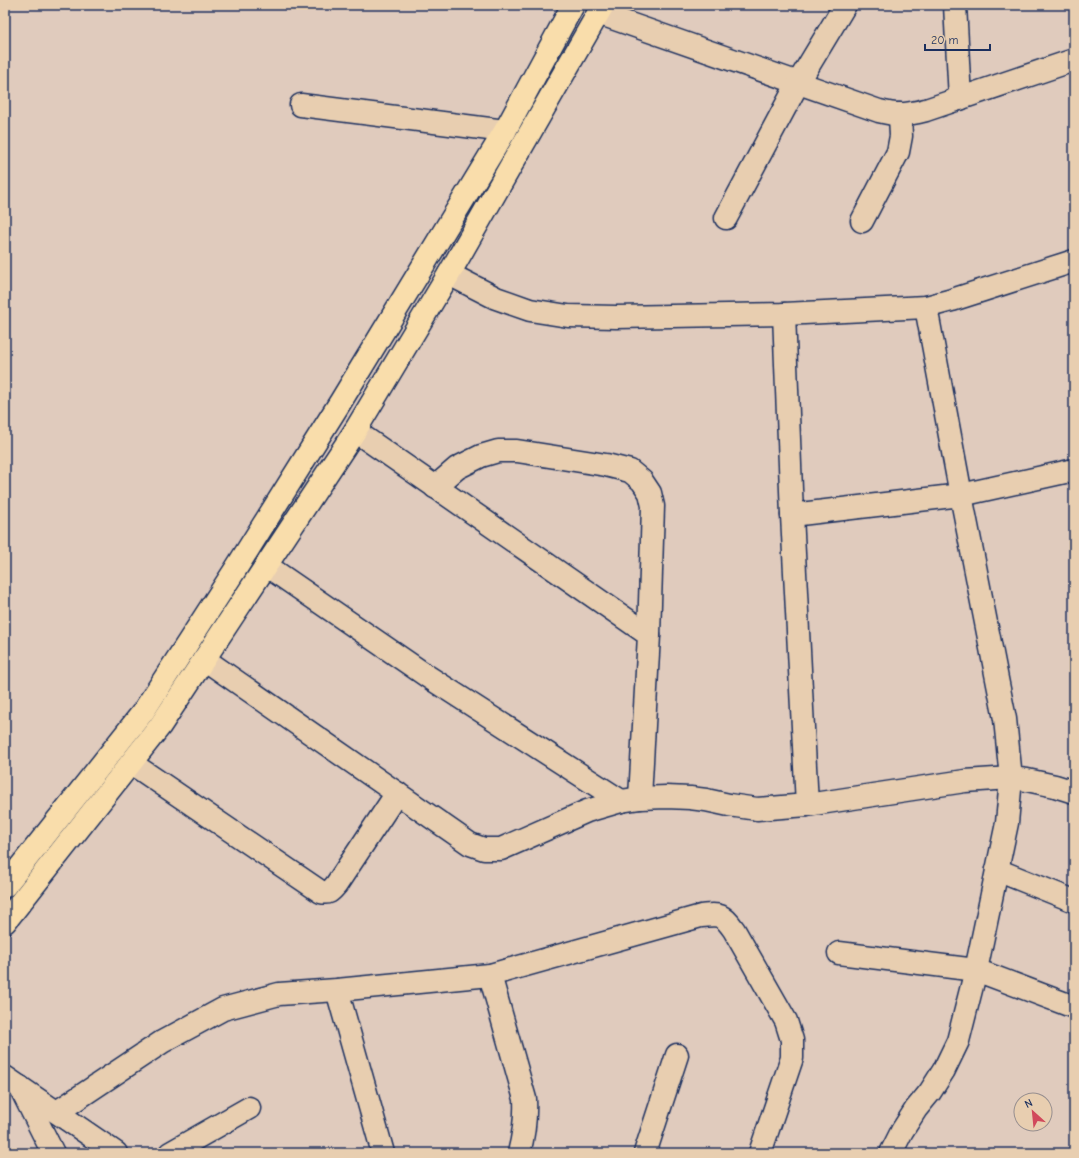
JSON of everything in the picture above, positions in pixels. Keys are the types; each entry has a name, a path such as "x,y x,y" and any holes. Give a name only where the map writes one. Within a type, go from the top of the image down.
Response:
{"highway":[{"path":"5,886 143,712 239,565 342,401 505,131 573,5"},
{"path":"5,922 160,726 355,432 449,274 600,9"}],"street":[{"path":"726,218 798,83 845,5"},
{"path":"955,5 960,99"},
{"path":"600,9 798,83 894,115 926,110 1074,60"},
{"path":"301,104 505,131"},
{"path":"862,221 898,152 901,136 900,114"},
{"path":"449,274 496,298 530,310 568,316 616,317 784,314 926,307 1074,261"},
{"path":"891,1153 902,1131 944,1070 958,1041 976,970 1007,823 1011,778 1005,719 926,307"},
{"path":"784,314 792,515 807,805"},
{"path":"355,432 649,635"},
{"path":"435,487 457,468 481,456 498,451 517,451 606,464 630,471 642,481 650,493 653,506 649,635 630,799"},
{"path":"792,515 961,494 1074,470"},
{"path":"267,566 427,676 630,799"},
{"path":"204,659 470,844 484,849 501,849 587,812 630,799 666,797 690,798 757,809 781,808 965,781 1011,778 1041,783 1074,792"},
{"path":"131,763 321,892 326,893 332,890 336,885 397,793"},
{"path":"997,870 1074,901"},
{"path":"57,1112 162,1042 223,1009 279,994 337,990 490,975 701,916 714,915 726,918 734,930 786,1022 792,1040 792,1058 760,1153"},
{"path":"839,953 976,970 1074,1007"},
{"path":"490,975 525,1099 526,1118 520,1153"},
{"path":"337,990 383,1153"},
{"path":"645,1153 677,1055"},
{"path":"12,1082 116,1153"},
{"path":"12,1082 53,1153"},
{"path":"170,1153 249,1108"}]}
